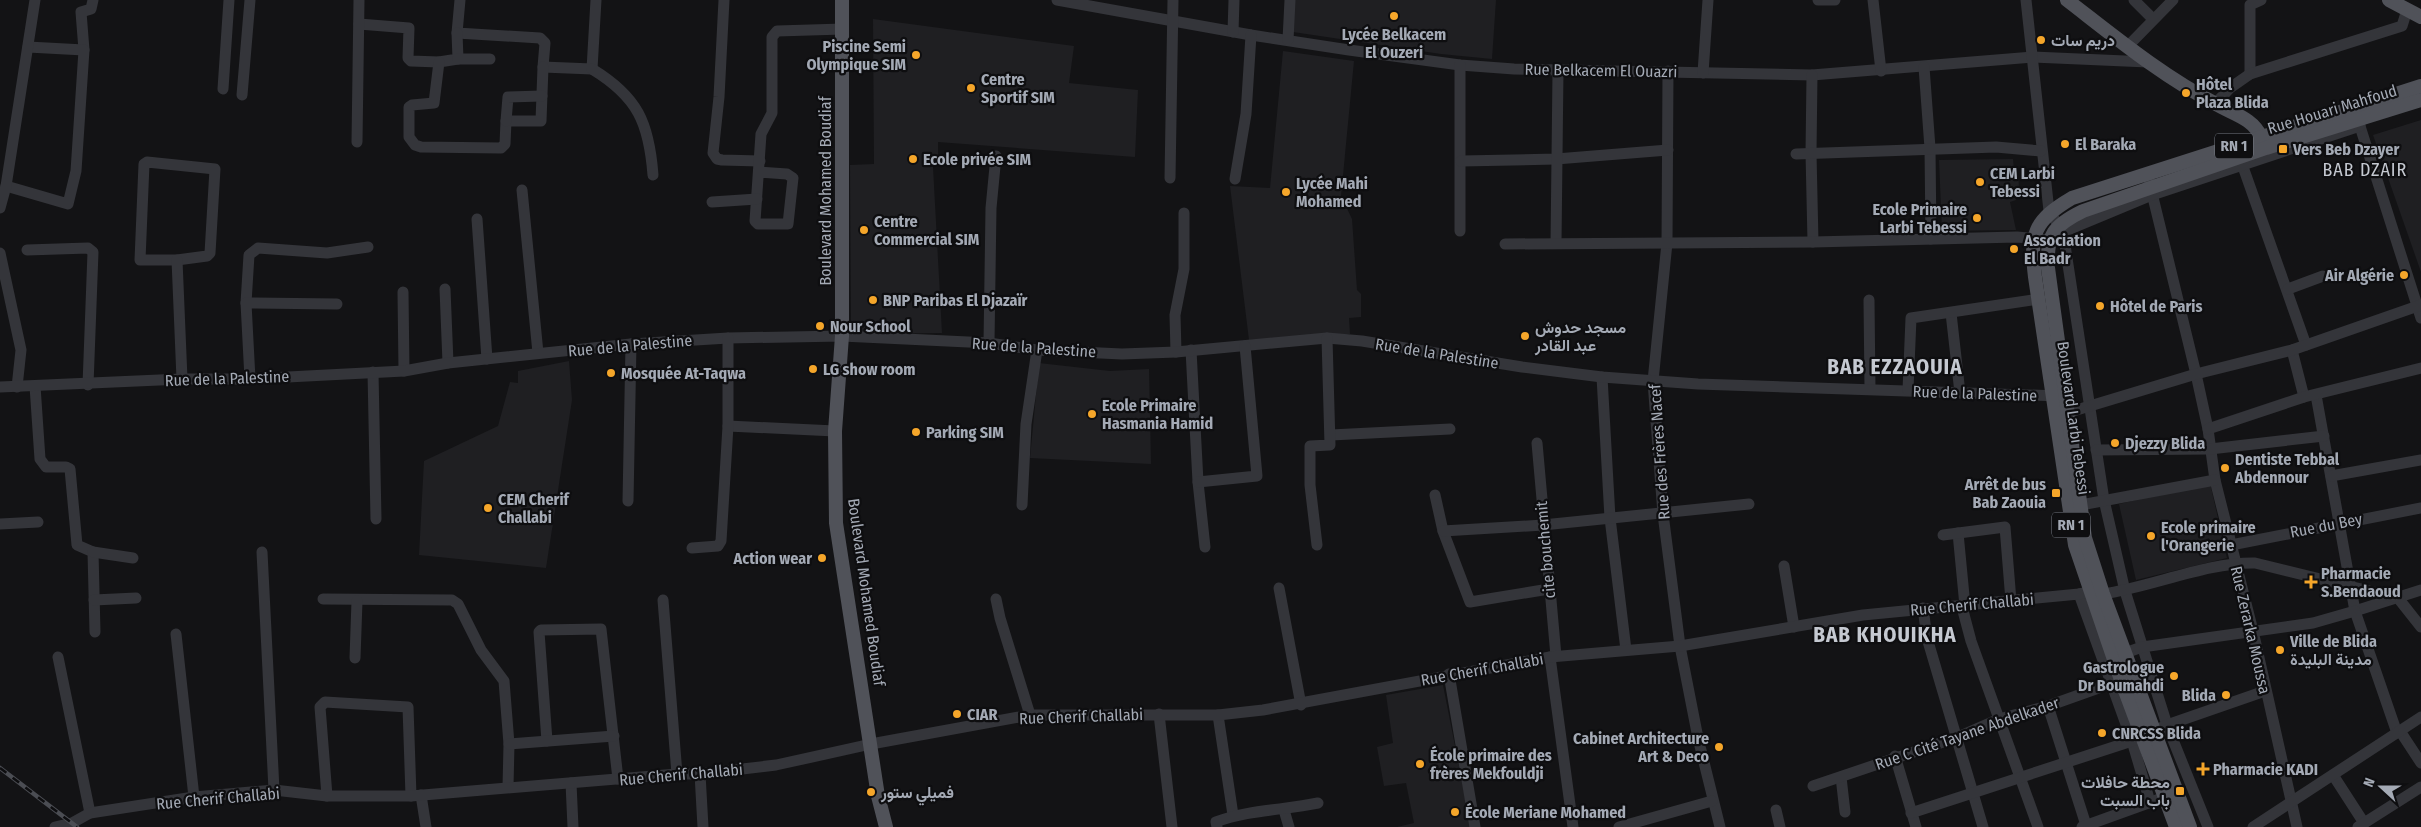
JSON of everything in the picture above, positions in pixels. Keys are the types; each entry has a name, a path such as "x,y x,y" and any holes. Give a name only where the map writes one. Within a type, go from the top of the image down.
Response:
{"main road":[{"name":"Boulevard Mohamed Boudiaf","path":"842,0 842,336 835,431 836,523 878,796 886,827"},
{"path":"2067,0 2148,62 2215,104 2251,122 2266,147"},
{"path":"2389,0 2415,12"},
{"name":"Rue Houari Mahfoud","path":"2061,229 2063,220 2083,211 2150,185 2266,147 2421,86"},
{"name":"Rue Houari Mahfoud","path":"2266,147 2359,123 2421,100"},
{"name":"Rue Houari Mahfoud","path":"2049,211 2072,198 2150,185"},
{"name":"Boulevard Larbi Tebessi","path":"2049,211 2034,238 2032,251 2039,299 2081,505 2094,592 2117,682 2142,736 2190,827"},
{"name":"RN 1","path":"2049,240 2061,229"},
{"name":"Boulevard Larbi Tebessi","path":"2049,240 2048,268 2060,396"},
{"name":"Boulevard Larbi Tebessi","path":"2063,414 2075,544 2094,592 2125,653 2142,736 2176,827"}],"street":[{"path":"0,208 6,186 35,0"},
{"path":"6,186 64,204 70,201 76,171 84,50 81,12 91,9 93,0"},
{"path":"223,90 229,0"},
{"path":"242,95 250,0"},
{"path":"357,142 359,0"},
{"path":"458,59 460,0"},
{"path":"592,69 596,0"},
{"path":"724,0 718,119 714,153 717,159 760,167 787,174 792,178 789,222 756,223 760,167 761,134 772,114 773,34 777,31 843,29"},
{"name":"Rue Belkacem El Ouazri","path":"1058,0 1233,32 1349,50 1460,64 1558,71 1812,75 1881,71 2033,57 2148,62"},
{"path":"1170,178 1173,0"},
{"path":"1233,32 1234,0"},
{"path":"1288,40 1290,0"},
{"path":"1703,73 1708,0"},
{"path":"1818,0 1834,0"},
{"path":"1872,0 1881,71"},
{"path":"2026,0 2049,211 2061,229 2104,500 2125,591 2142,647 2167,724 2208,827"},
{"path":"2134,0 2153,19"},
{"path":"2127,47 2173,0"},
{"path":"2250,74 2250,5 2257,1"},
{"path":"2215,104 2230,88 2250,74 2402,26 2415,12"},
{"path":"359,24 407,28 409,30 409,60 438,62 458,59 490,59"},
{"path":"458,33 540,38 545,43 540,122 506,121"},
{"path":"1235,179 1246,114 1252,35"},
{"path":"28,47 84,50"},
{"path":"438,62 434,103 412,105 409,108 409,137 411,142 426,148 498,150 505,144 508,96 542,96"},
{"path":"1460,64 1460,231"},
{"path":"543,67 592,69 613,82 629,98 648,133 653,175"},
{"path":"1924,67 1930,148 1931,239"},
{"path":"1556,243 1558,71"},
{"name":"Rue des Frères Nacef","path":"1668,72 1666,243 1653,381 1664,514 1680,646 1712,801 1720,827"},
{"path":"1812,75 1813,242"},
{"path":"2359,123 2420,305 2421,318"},
{"path":"1796,154 1996,146 2041,151"},
{"path":"2150,185 2242,164 2266,147"},
{"path":"1461,161 1556,159 1668,150"},
{"path":"989,343 991,208 996,156"},
{"path":"147,162 212,168 216,171 210,252 206,256 177,260 143,261 139,258 144,164 147,162"},
{"path":"2242,164 2288,289 2306,345"},
{"name":"Rue Zerarka Moussa","path":"2150,185 2208,428 2215,480 2253,631 2265,690 2298,827"},
{"path":"522,190 538,353"},
{"path":"712,202 757,199"},
{"path":"1176,352 1175,315 1184,269 1184,213"},
{"path":"477,218 487,359"},
{"path":"1505,244 2034,238 2049,240"},
{"path":"250,379 246,303 249,255 258,248 327,253 368,247"},
{"path":"27,250 88,248 93,252 88,385"},
{"path":"0,253 21,350 17,387"},
{"path":"177,260 182,379"},
{"path":"2288,289 2323,276"},
{"path":"445,289 448,363"},
{"path":"403,292 404,371"},
{"path":"1908,390 1911,318 2039,299"},
{"path":"1869,300 1870,389"},
{"path":"246,303 337,304"},
{"path":"2063,414 2196,374 2292,350 2420,305"},
{"path":"1951,313 1960,393"},
{"name":"Rue de la Palestine","path":"0,388 182,379 250,379 404,371 448,363 631,344 728,338 842,336 989,343 1037,350 1122,354 1176,352 1327,338 1602,377 1653,381 2060,396"},
{"path":"692,548 718,546 721,543 728,426 728,338"},
{"path":"1317,544 1310,485 1310,446 1330,445 1327,338"},
{"path":"628,501 631,344"},
{"path":"1198,482 1257,476 1245,346"},
{"path":"1022,505 1026,424 1037,350"},
{"path":"1191,350 1198,482 1205,547"},
{"path":"2292,350 2324,436 2349,586 2355,611 2398,732 2421,763"},
{"path":"2208,428 2310,396 2421,368"},
{"path":"373,372 376,519"},
{"path":"1602,377 1610,518 1626,650"},
{"path":"35,386 40,460 46,467 66,467 70,470 78,545 93,552 133,558"},
{"path":"728,426 835,431"},
{"path":"1330,435 1450,429"},
{"path":"2096,450 2210,449 2324,436"},
{"name":"cite bouchemit","path":"1537,443 1553,657 1573,827"},
{"path":"2332,476 2421,460"},
{"path":"2081,505 2215,480"},
{"path":"1435,495 1443,531 1470,602 1549,589"},
{"path":"1443,531 1542,525 1749,504"},
{"name":"Rue du Bey","path":"2231,544 2338,522 2421,508"},
{"path":"0,524 38,522"},
{"path":"1943,535 2005,527 2011,601"},
{"path":"1958,533 1963,606 1970,641 2038,827"},
{"path":"93,552 95,632"},
{"path":"262,552 274,790"},
{"name":"Rue Cherif Challabi","path":"55,827 72,823 90,813 194,797 274,790 327,796 416,796 508,787 700,774 776,765 871,744 1030,715 1218,715 1301,704 1449,674 1553,657 1680,646 1863,615 1923,608 1963,606 2094,592 2125,591 2235,563 2255,564 2398,598"},
{"path":"1784,566 1794,627"},
{"path":"1279,588 1301,704"},
{"path":"2125,653 2142,647 2312,623 2421,590"},
{"path":"94,600 136,598"},
{"path":"2398,598 2421,627"},
{"path":"996,599 1000,618 1030,715"},
{"path":"323,600 452,600 458,604 481,650 504,680 509,744 508,787"},
{"path":"663,600 678,774"},
{"path":"355,658 357,601"},
{"path":"1923,608 1927,638 1958,737 1983,827"},
{"path":"547,741 538,635 541,630 597,628 603,631 618,779"},
{"path":"176,634 194,797"},
{"path":"58,657 90,813"},
{"path":"1449,674 1475,827"},
{"name":"Rue C Cité Tayane Abdelkader","path":"1813,786 1896,756 1958,737 2000,719 2048,706 2117,682"},
{"path":"1911,813 2142,736 2167,724 2265,690"},
{"path":"327,796 320,707 325,702 408,707 416,796 426,827"},
{"path":"2048,706 2084,826 2165,797"},
{"path":"1159,714 1172,827"},
{"path":"1218,715 1233,815"},
{"path":"2253,827 2421,717"},
{"path":"509,744 614,736"},
{"path":"2142,736 2150,802"},
{"path":"1896,756 1916,827"},
{"path":"700,774 703,827"},
{"path":"2333,774 2365,825 2421,788"},
{"path":"1841,777 1845,812"},
{"path":"571,783 573,827"},
{"path":"1619,827 1712,801"},
{"path":"1217,827 1216,822 1233,815 1284,810 1318,803"},
{"path":"1284,810 1289,827"},
{"path":"1776,810 1780,827"}],"shaded area":[{"name":"Lycée Belkacem El Ouzeri","path":"1294,0 1496,0 1492,59 1441,54 1293,32"},
{"path":"873,19 1074,46 1069,83 1138,90 1135,157 938,142 938,166 933,167 942,333 851,334 850,165 874,164"},
{"name":"Lycée Mahi Mohamed","path":"1283,51 1354,61 1341,196 1352,219 1357,290 1361,294 1361,317 1349,318 1350,334 1249,340 1230,186 1270,188"},
{"path":"2421,120 2421,272 2373,135"},
{"name":"CEM Larbi Tebessi","path":"2013,159 2014,170 2018,170 2019,189 2015,189 2016,200 2010,202 2016,230 1942,231 1939,160"},
{"name":"CEM Cherif Challabi","path":"569,361 572,400 546,568 419,555 424,461 498,426 510,382 518,383 518,371"},
{"name":"Ecole Primaire Hasmania Hamid","path":"1039,363 1110,371 1149,369 1151,464 1030,458"},
{"path":"2210,483 2227,558 2136,580 2119,504"},
{"name":"École primaire des frères Mekfouldji","path":"1443,685 1471,827 1397,827 1414,823 1406,783 1384,786 1377,747 1393,743 1386,695"}],"railway":[{"path":"0,768 77,827"}],"place":[{"name":"Lycée Belkacem El Ouzeri","path":"1394,16"},
{"name":"دريم سات","path":"2041,40"},
{"name":"Piscine Semi Olympique SIM","path":"916,55"},
{"name":"Centre Sportif SIM","path":"971,88"},
{"name":"Hôtel Plaza Blida","path":"2186,93"},
{"name":"El Baraka","path":"2065,144"},
{"name":"Vers Beb Dzayer","path":"2283,149"},
{"name":"Ecole privée SIM","path":"913,159"},
{"name":"CEM Larbi Tebessi","path":"1980,182"},
{"name":"Lycée Mahi Mohamed","path":"1286,192"},
{"name":"Ecole Primaire Larbi Tebessi","path":"1977,218"},
{"name":"Centre Commercial SIM","path":"864,230"},
{"name":"Association El Badr","path":"2014,249"},
{"name":"Air Algérie","path":"2404,275"},
{"name":"BNP Paribas El Djazaïr","path":"873,300"},
{"name":"Hôtel de Paris","path":"2100,306"},
{"name":"Nour School","path":"820,326"},
{"name":"مسجد حدوش عبد القادر","path":"1525,336"},
{"name":"LG show room","path":"813,369"},
{"name":"Mosquée At-Taqwa","path":"611,373"},
{"name":"Ecole Primaire Hasmania Hamid","path":"1092,414"},
{"name":"Parking SIM","path":"916,432"},
{"name":"Djezzy Blida","path":"2115,443"},
{"name":"Dentiste Tebbal Abdennour","path":"2225,468"},
{"name":"Arrêt de bus Bab Zaouia","path":"2056,493"},
{"name":"CEM Cherif Challabi","path":"488,508"},
{"name":"Ecole primaire l'Orangerie","path":"2151,536"},
{"name":"Action wear","path":"822,558"},
{"name":"Pharmacie S.Bendaoud","path":"2311,582"},
{"name":"Ville de Blida مدينة البليدة","path":"2280,650"},
{"name":"Gastrologue Dr Boumahdi","path":"2174,676"},
{"name":"Blida","path":"2226,695"},
{"name":"CIAR","path":"957,714"},
{"name":"CNRCSS Blida","path":"2102,733"},
{"name":"Cabinet Architecture Art & Deco","path":"1719,747"},
{"name":"École primaire des frères Mekfouldji","path":"1420,764"},
{"name":"Pharmacie KADI","path":"2203,769"},
{"name":"محطة حافلات باب السبت","path":"2180,791"},
{"name":"فميلي ستور","path":"871,792"},
{"name":"École Meriane Mohamed","path":"1455,812"}],"district":[{"name":"BAB DZAIR","path":"2365,170"},
{"name":"BAB EZZAOUIA","path":"1895,367"},
{"name":"BAB KHOUIKHA","path":"1885,635"}]}
